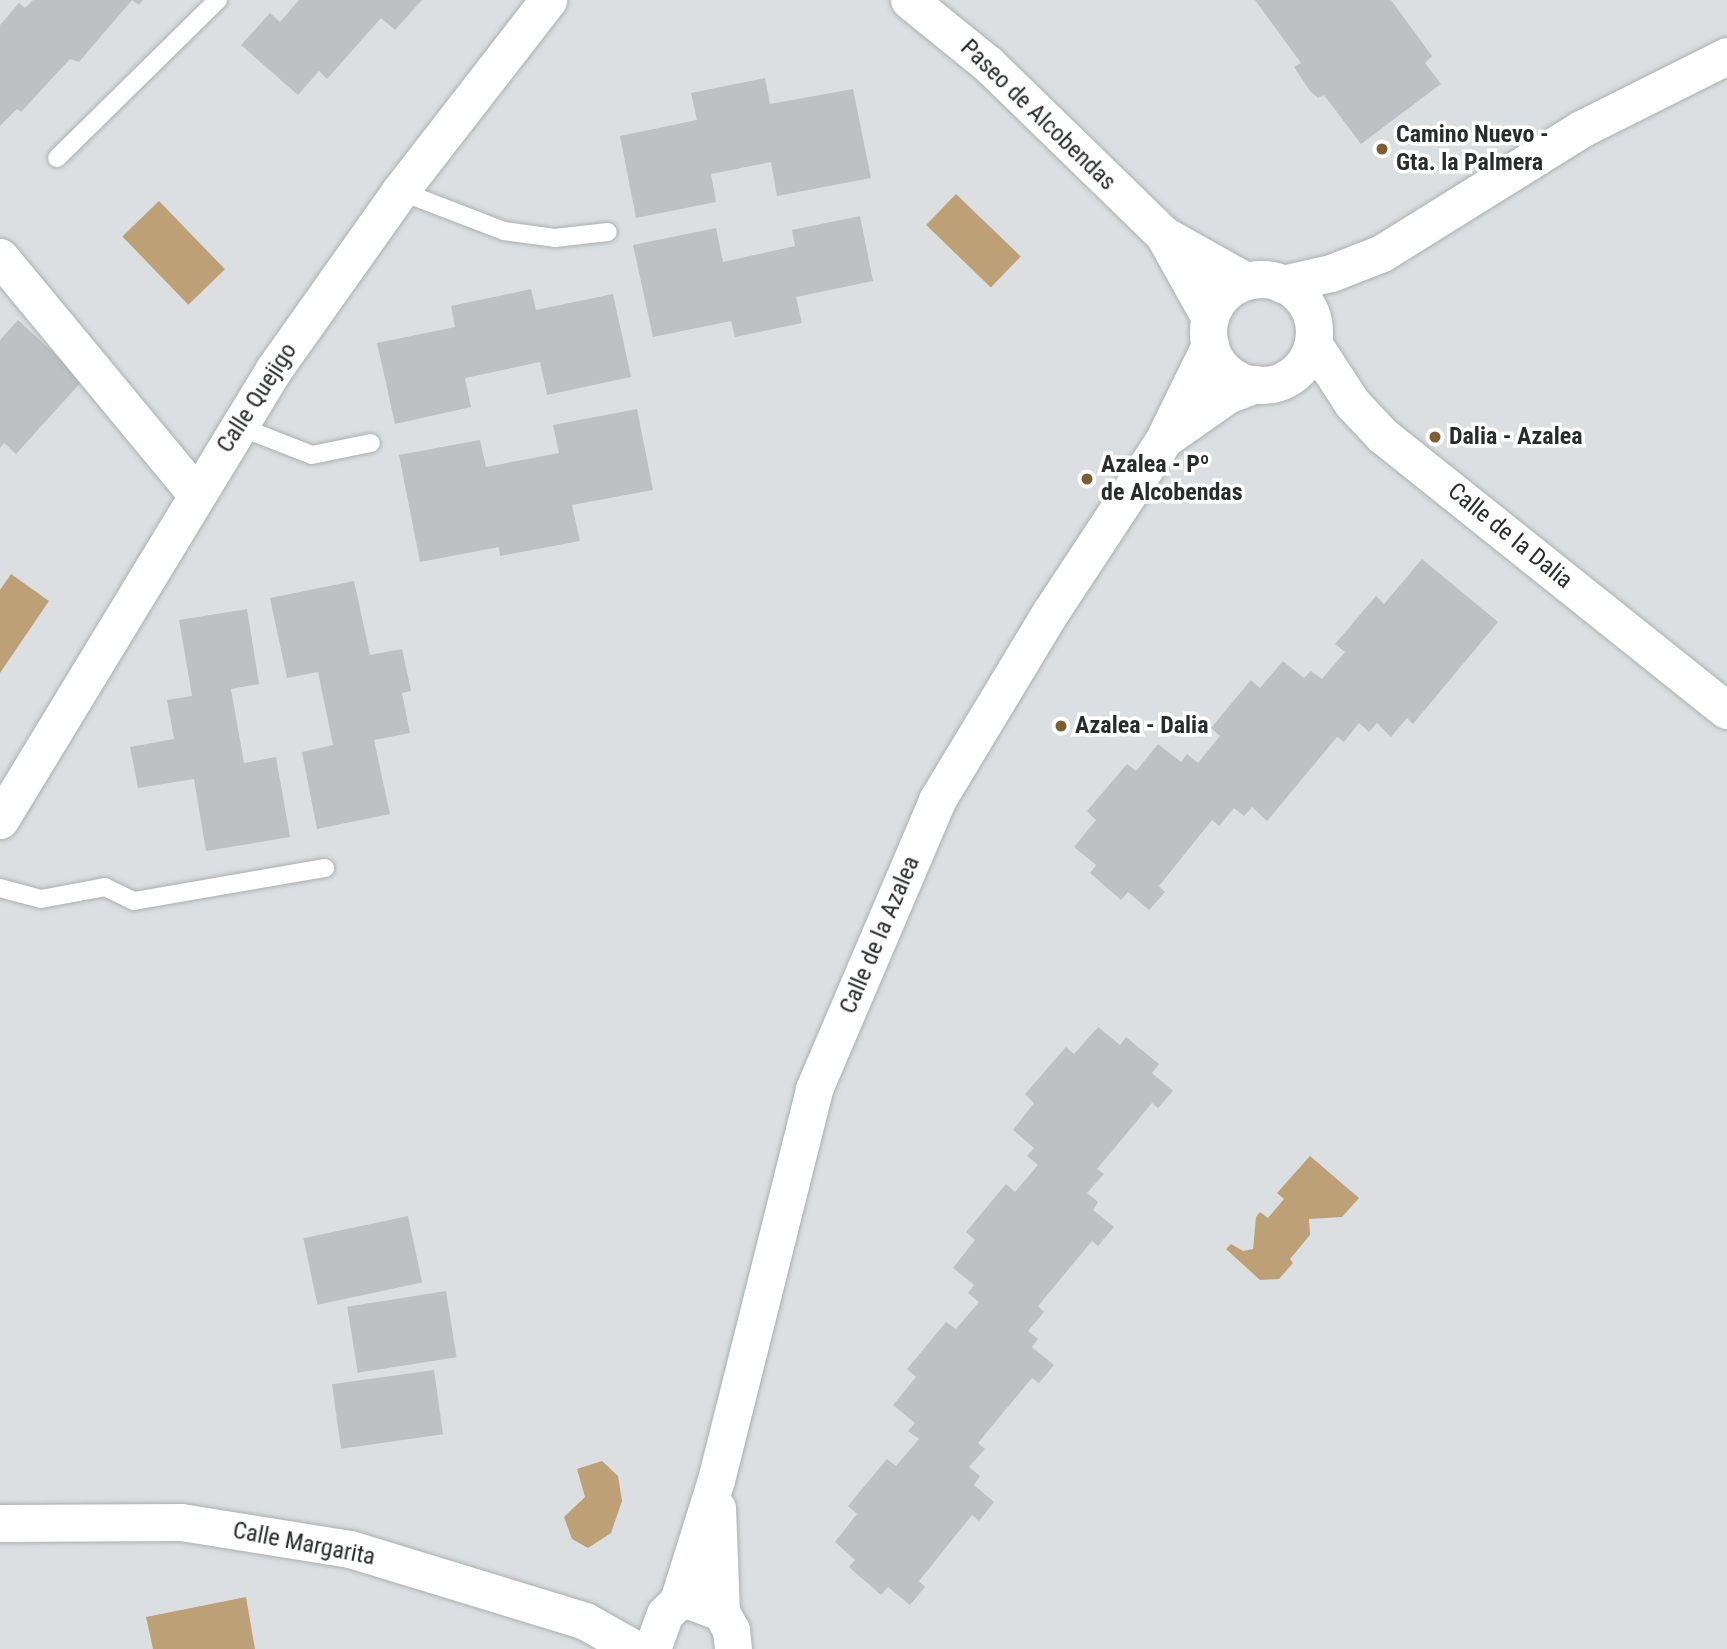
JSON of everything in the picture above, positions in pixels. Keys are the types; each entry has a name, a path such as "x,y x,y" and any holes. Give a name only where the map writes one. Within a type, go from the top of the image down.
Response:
{"street":[{"name":"Calle Quejigo","path":"0,820 237,426 400,191 548,0"},
{"name":"Paseo de Alcobendas","path":"909,0 988,64 1163,234 1264,282"},
{"path":"1382,253 1313,336 1295,372 1278,382 1256,384 1228,373 1210,332 1223,296 1264,282 1331,273 1382,253 1581,129 1727,56"},
{"name":"Paseo de Alcobendas","path":"1163,234 1210,332"},
{"path":"0,257 195,493"},
{"path":"1264,282 1302,299 1313,336"},
{"name":"Calle de la Azalea","path":"652,1649 659,1624 678,1601 716,1480 814,1089 937,800 1050,613 1163,441 1210,332"},
{"name":"Calle de la Dalia","path":"1313,336 1352,404 1382,435 1727,709"},
{"name":"Calle de la Azalea","path":"1163,441 1198,413 1256,384"},
{"name":"Calle de la Azalea","path":"716,1480 720,1612 731,1630 733,1649"},
{"name":"Calle Margarita","path":"0,1523 181,1522 350,1549 586,1620 635,1649"},
{"path":"678,1601 704,1603 720,1612"}],"lane":[{"path":"57,158 218,0"},
{"path":"400,191 503,231 555,238 608,232"},
{"path":"237,426 312,455 371,443"},
{"path":"0,888 41,899 105,887 134,901 325,867"}],"shaded area":[{"path":"956,194 1021,257 991,287 926,225"},
{"path":"159,201 225,269 188,305 122,236"},
{"path":"11,574 49,601 0,673 0,590"},
{"path":"1310,1156 1359,1198 1342,1217 1309,1219 1310,1235 1290,1259 1293,1263 1279,1279 1260,1280 1226,1249 1231,1244 1243,1251 1253,1249 1256,1217 1260,1212 1268,1218 1284,1199 1277,1193"},
{"path":"602,1461 618,1476 622,1501 611,1533 588,1548 572,1539 564,1517 585,1497 577,1469"},
{"path":"246,1597 255,1649 153,1649 146,1617"}],"building":[{"path":"33,0 132,0 79,62 70,59 21,112 17,109 0,126 0,25 19,3 25,8"},
{"path":"299,0 422,0 395,30 381,18 327,79 319,71 298,95 241,45 270,13 280,22"},
{"path":"1255,0 1391,0 1432,56 1425,63 1441,84 1361,144 1324,95 1318,98 1310,91 1294,67 1301,63"},
{"path":"765,78 770,104 853,89 871,178 777,196 771,162 711,174 716,202 636,218 620,136 697,120 691,93"},
{"path":"860,216 873,281 796,297 802,323 735,337 731,321 653,337 633,245 716,228 723,262 795,246 792,230"},
{"path":"531,289 536,310 613,294 631,377 547,395 540,362 465,378 471,407 395,424 377,343 455,327 451,306"},
{"path":"18,320 83,380 16,454 4,443 0,448 0,340"},
{"path":"637,409 653,490 572,505 580,541 500,556 499,547 420,562 399,455 480,440 486,467 559,453 553,425"},
{"path":"1422,559 1498,622 1413,724 1407,718 1391,737 1377,723 1369,732 1359,723 1344,742 1337,737 1267,821 1252,807 1244,816 1234,808 1219,826 1212,820 1159,886 1165,892 1149,910 1128,892 1121,900 1090,873 1096,865 1074,847 1096,820 1087,811 1127,764 1136,771 1158,744 1181,762 1187,754 1198,763 1220,736 1211,728 1251,680 1260,688 1283,661 1304,678 1311,671 1322,679 1345,652 1335,644 1376,596 1384,604"},
{"path":"354,581 370,655 402,649 411,691 402,693 410,733 374,740 390,814 317,829 302,752 333,745 318,672 287,678 270,598"},
{"path":"247,609 259,684 231,689 244,763 276,757 290,837 206,851 194,779 138,788 130,747 174,739 167,700 192,696 179,620"},
{"path":"1098,1027 1120,1045 1126,1037 1159,1064 1152,1073 1173,1091 1158,1108 1152,1103 1097,1169 1104,1174 1087,1193 1098,1202 1093,1210 1114,1227 1098,1246 1092,1241 1038,1306 1044,1312 1028,1331 1038,1339 1032,1347 1054,1365 1039,1383 1032,1378 978,1443 985,1449 969,1467 980,1476 974,1485 994,1502 979,1521 972,1515 919,1581 925,1587 910,1605 888,1587 881,1595 849,1567 855,1560 835,1542 857,1514 848,1506 887,1459 896,1466 919,1439 908,1431 915,1423 893,1405 916,1377 907,1369 946,1322 956,1329 979,1302 968,1293 974,1285 953,1268 975,1240 966,1232 1006,1184 1015,1192 1038,1165 1027,1156 1034,1148 1013,1130 1034,1103 1025,1094 1066,1047 1074,1054"},
{"path":"408,1216 422,1283 317,1305 303,1238"},
{"path":"446,1291 456,1357 358,1373 347,1307"},
{"path":"434,1370 443,1434 341,1449 332,1384"}],"place":[{"name":"Camino Nuevo - Gta. la Palmera","path":"1382,149"},
{"name":"Dalia - Azalea","path":"1435,437"},
{"name":"Azalea - Pº de Alcobendas","path":"1087,479"},
{"name":"Azalea - Dalia","path":"1061,726"}]}
